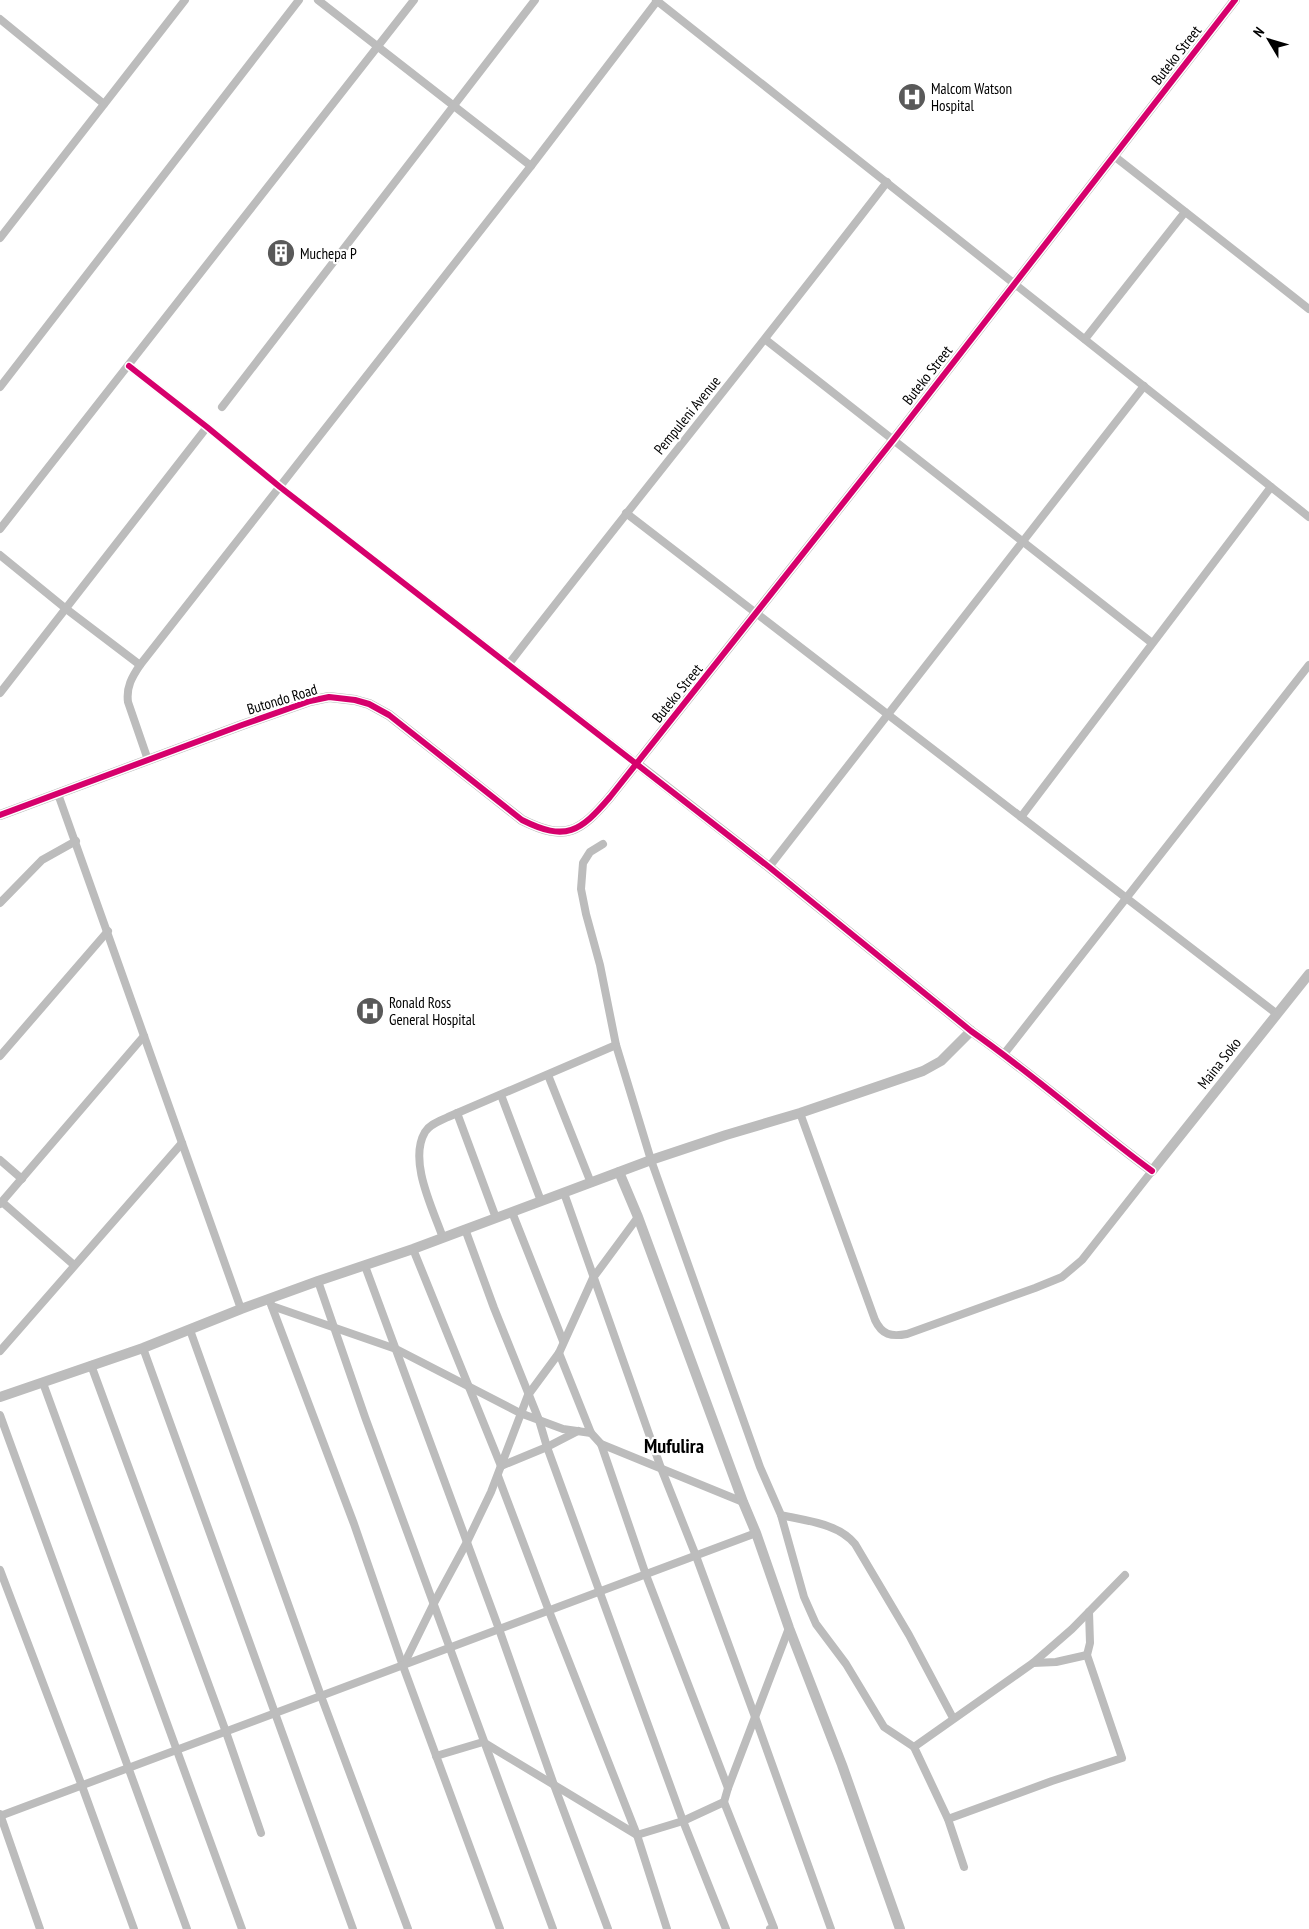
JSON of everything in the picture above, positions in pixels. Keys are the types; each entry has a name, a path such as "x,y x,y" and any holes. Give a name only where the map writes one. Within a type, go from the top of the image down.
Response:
{"street":[{"path":"0,238 185,0"},
{"path":"0,387 299,0"},
{"path":"318,0 531,166"},
{"path":"0,529 414,0"},
{"path":"222,407 536,0"},
{"path":"148,760 127,694 128,687 140,664 531,166 657,0 1309,516"},
{"name":"Buteko Street","path":"636,763 894,439 1235,0"},
{"path":"0,20 104,104"},
{"path":"1114,156 1309,309"},
{"name":"Pempuleni Avenue","path":"508,665 626,513 766,340 887,182"},
{"path":"1084,339 1185,212"},
{"path":"766,340 1152,643"},
{"path":"129,366 280,487 769,867 971,1031 1004,1054 1101,1134 1152,1171 1082,1260 1062,1277 907,1334 887,1335 882,1332 875,1320 800,1113"},
{"path":"769,867 1144,386"},
{"path":"0,693 207,427"},
{"path":"1021,817 1271,486"},
{"path":"626,513 1277,1014"},
{"path":"0,555 65,608 140,664"},
{"path":"1004,1054 1309,665"},
{"name":"Butondo Road","path":"0,815 310,701 329,697 355,700 369,704 389,715 522,820 542,830 555,833 578,828 587,821 636,763"},
{"path":"58,794 241,1309"},
{"path":"0,903 42,860 76,841"},
{"path":"603,844 590,852 583,863 581,889 600,965 616,1045 651,1160 742,1419 780,1515 804,1596 816,1624 846,1664 884,1727 914,1747 948,1819 964,1867"},
{"path":"0,1056 108,931"},
{"name":"Maina Soko","path":"1152,1171 1309,974"},
{"path":"0,1397 143,1348 241,1309 270,1302 318,1281 413,1249 651,1160 800,1113 923,1071 941,1061 971,1031"},
{"path":"74,1264 1,1203 144,1036"},
{"path":"443,1238 420,1172 419,1158 424,1133 428,1128 457,1113 616,1045"},
{"path":"548,1075 591,1183"},
{"path":"501,1094 541,1201"},
{"path":"457,1113 496,1218"},
{"path":"0,1351 74,1264 182,1143"},
{"path":"0,1160 22,1179"},
{"path":"619,1172 638,1217 756,1533 789,1628 842,1765 900,1929"},
{"path":"564,1193 661,1468 696,1556 831,1929"},
{"path":"512,1212 563,1341"},
{"path":"403,1666 467,1542 498,1476 528,1395 558,1353 593,1278 638,1217"},
{"path":"465,1229 539,1420 599,1592 683,1821 726,1929"},
{"path":"413,1249 501,1466"},
{"path":"365,1266 608,1929"},
{"path":"318,1281 365,1417 552,1929"},
{"path":"270,1302 396,1349 520,1413 563,1429 590,1433"},
{"path":"270,1302 354,1524 403,1666 500,1929"},
{"path":"190,1330 321,1696 408,1929"},
{"path":"143,1348 353,1929"},
{"path":"558,1353 590,1433 601,1444 743,1502"},
{"path":"91,1365 226,1732 261,1833"},
{"path":"43,1383 242,1929"},
{"path":"0,1415 187,1929"},
{"path":"501,1466 547,1447 578,1431"},
{"path":"601,1444 646,1575 728,1788"},
{"path":"498,1476 637,1835 668,1929"},
{"path":"780,1515 834,1528 848,1535 909,1635 954,1718"},
{"path":"40,1929 0,1815 756,1533"},
{"path":"0,1570 134,1929"},
{"path":"914,1747 1033,1663 1089,1612 1125,1575"},
{"path":"948,1819 1122,1758 1087,1655 1090,1643 1089,1612"},
{"path":"774,1929 724,1802 754,1714 789,1628"},
{"path":"1033,1663 1056,1662 1087,1655"},
{"path":"436,1756 483,1742 637,1835 683,1821 724,1802"}],"cycle path":[{"path":"0,815 242,725 310,701 329,697 355,700 369,704 389,715 522,820 537,827 561,832 581,825 610,797 894,439 1235,0"},
{"path":"129,366 280,487 769,867 971,1031 1152,1171"}],"place":[{"name":"Malcom Watson Hospital","path":"912,97"},
{"name":"Muchepa P","path":"281,253"},
{"name":"Ronald Ross General Hospital","path":"370,1011"}],"district":[{"name":"Mufulira","path":"674,1446"}]}
